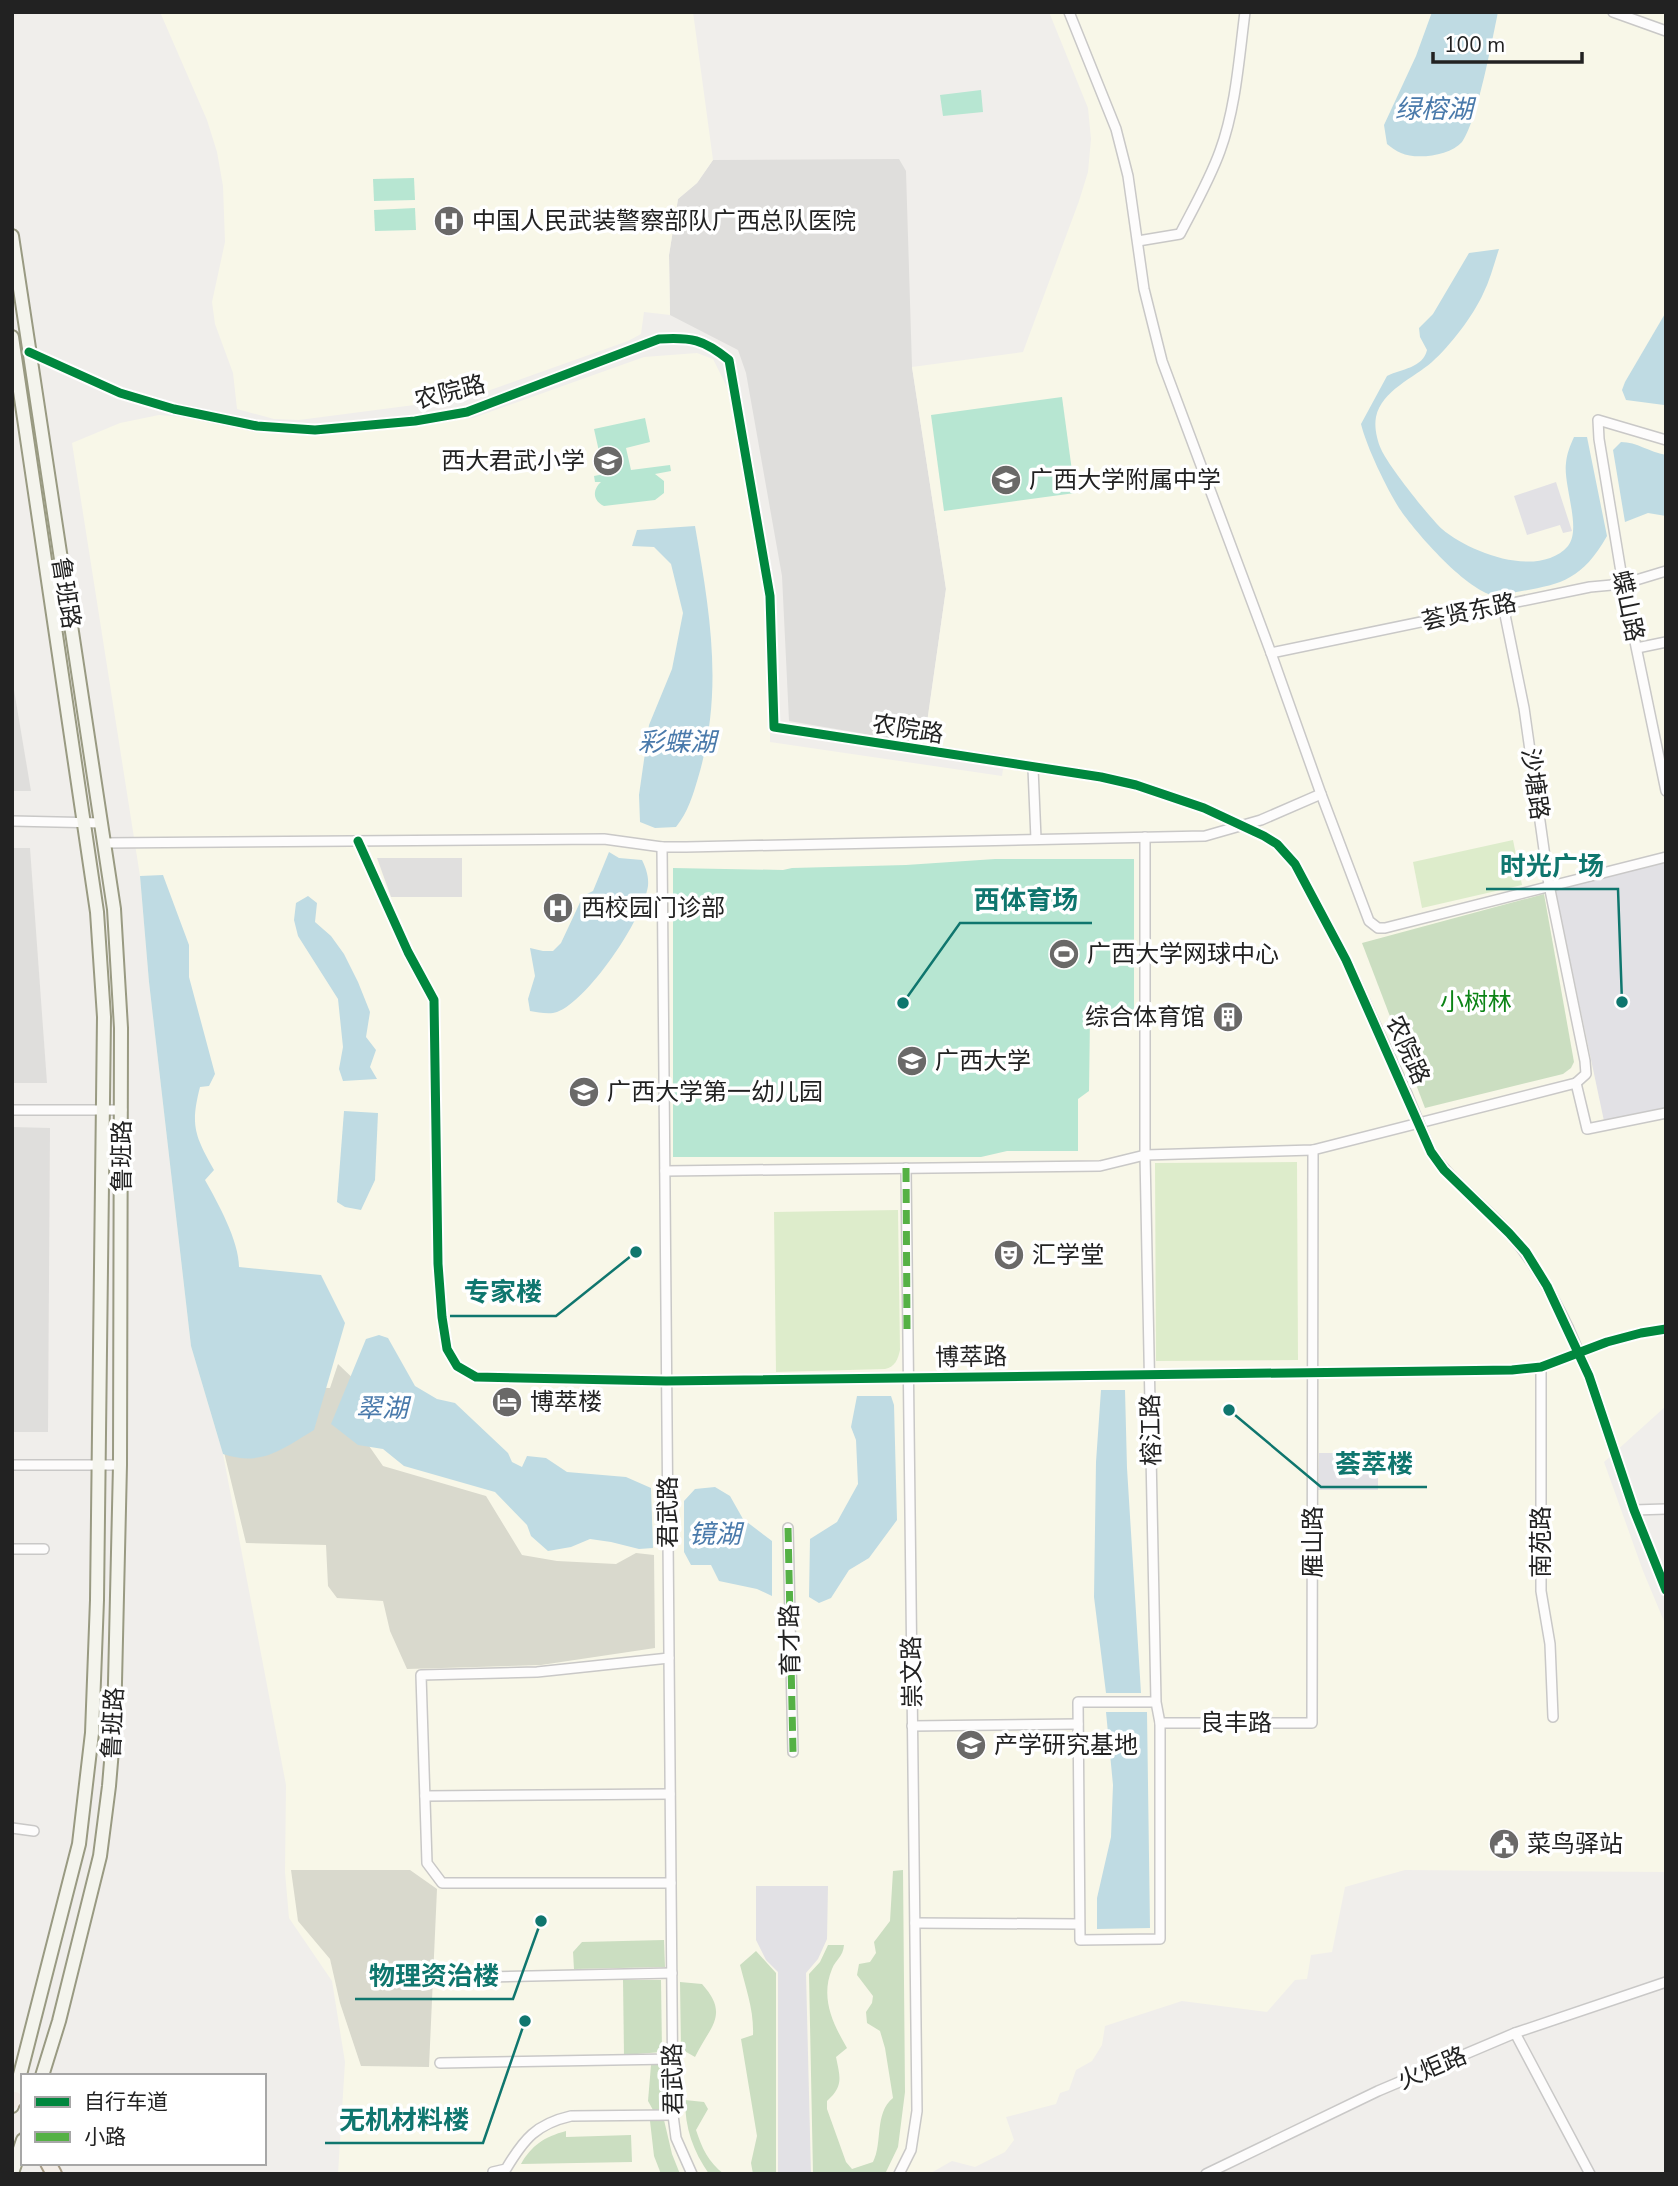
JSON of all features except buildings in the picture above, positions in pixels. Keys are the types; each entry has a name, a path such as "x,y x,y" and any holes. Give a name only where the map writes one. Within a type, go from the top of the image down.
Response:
{"main road":[{"name":"鲁班路","path":"12,236 114,909 122,1110 120,1465 114,1726 100,1856 59,2021 43,2074"},
{"name":"鲁班路","path":"12,337 97,912 104,1017 99,1466 94,1680 87,1789 79,1844 13,2102"},
{"path":"12,2174 21,2146"}],"street":[{"path":"1069,12 1116,129 1128,176 1150,321 1162,361 1370,921 1378,928 1666,857"},
{"path":"1138,241 1180,234 1205,184 1220,150 1234,98 1245,12"},
{"path":"1613,12 1666,31"},
{"name":"农院路","path":"29,352 120,393 174,410 257,426 315,430 388,424 467,412 659,339 684,337 710,345 729,360 770,596 774,727 1101,777 1136,785 1204,808 1277,844 1295,864 1346,960 1431,1152 1444,1170 1526,1252 1547,1286 1589,1377 1634,1510 1666,1590"},
{"name":"蝶山路","path":"1666,440 1598,420 1623,584 1666,791"},
{"name":"荟贤东路","path":"1271,653 1590,587 1623,584 1666,571"},
{"name":"沙塘路","path":"1503,605 1524,708 1549,886 1586,1074 1576,1083"},
{"path":"1637,648 1666,642"},
{"path":"1033,768 1036,839"},
{"path":"104,843 604,839 662,847 1205,836 1233,830 1321,794"},
{"path":"12,821 101,823"},
{"name":"榕江路","path":"1079,1924 1080,1940 1160,1938 1160,1723 1156,1702 1145,1155 1145,837"},
{"name":"博萃路","path":"358,841 408,952 434,1000 438,1264 442,1317 447,1349 457,1366 476,1377 666,1381 1512,1370 1541,1367 1607,1342 1666,1329"},
{"name":"君武路","path":"662,847 673,2115 676,2138 692,2174"},
{"path":"665,1171 1100,1166 1145,1155 1313,1150 1576,1083 1587,1129 1666,1113"},
{"path":"12,1110 122,1110"},
{"name":"雁山路","path":"1312,1723 1313,1150"},
{"name":"崇文路","path":"899,2174 911,2150 917,2112 906,1168"},
{"name":"南苑路","path":"1541,1367 1541,1591 1550,1644 1553,1717"},
{"path":"12,1465 120,1465"},
{"path":"1634,1510 1666,1509"},
{"name":"育才路","path":"788,1528 793,1752"},
{"path":"12,1549 44,1549"},
{"path":"669,1658 537,1672 421,1675 427,1863 442,1883 671,1883"},
{"path":"915,1923 1079,1924 1079,1702 1156,1702"},
{"name":"良丰路","path":"1160,1723 1312,1723"},
{"path":"912,1726 1079,1724"},
{"path":"425,1796 670,1794"},
{"path":"12,1828 34,1831"},
{"path":"439,1978 671,1973"},
{"name":"火炬路","path":"1206,2174 1378,2091 1515,2033 1666,1982"},
{"path":"1515,2033 1590,2174"},
{"path":"440,2063 672,2059"},
{"path":"493,2174 506,2169 526,2138 534,2131 558,2119 571,2116 673,2115"}],"shaded area":[{"name":"中国人民武装警察部队广西总队医院","path":"160,12 693,12 713,160 697,183 678,199 669,255 670,315 644,312 641,334 628,341 468,398 299,420 274,419 237,409 233,373 215,324 212,302 225,242 223,186 217,152 207,120"},
{"name":"广西大学","path":"1049,12 1666,12 1666,1406 1604,1462 1666,1626 1666,1872 1405,1870 1345,1887 1332,1952 1311,1955 1307,1979 1295,1980 1267,2012 1182,2001 1105,2026 1102,2045 1092,2061 1076,2070 1069,2090 1060,2093 1056,2104 1006,2117 1014,2140 1005,2152 975,2167 952,2161 929,2174 338,2174 345,2062 332,1981 289,1918 285,1872 286,1785 223,1454 191,1346 149,982 140,876 72,443 120,423 159,415 196,418 310,436 473,418 644,357 697,353 713,359 728,389 767,596 770,742 1002,776 1005,755 924,744 946,589 912,367 1023,352 1079,201 1088,172 1091,139 1088,108"},
{"path":"899,159 906,171 912,367 946,589 924,744 789,721 782,576 746,373 738,350 670,315 669,255 678,199 697,183 713,160"},
{"path":"1556,482 1572,531 1563,533 1560,525 1527,535 1514,496"},
{"path":"12,678 31,791 12,791"},
{"path":"12,848 30,848 47,1083 12,1083"},
{"path":"377,858 462,858 462,897 391,897"},
{"path":"1666,862 1666,1109 1604,1121 1555,889"},
{"path":"12,1127 50,1128 48,1432 12,1432"},
{"path":"338,1364 361,1386 353,1423 383,1466 486,1496 522,1555 557,1561 616,1564 636,1553 654,1555 655,1648 541,1665 407,1669 390,1631 383,1601 337,1598 328,1586 326,1545 246,1543 208,1386 330,1388"},
{"path":"1319,1453 1378,1453 1378,1490 1318,1490"},
{"path":"291,1870 410,1870 437,1889 429,2067 361,2066 340,2003 330,1959 298,1921"},
{"path":"756,1886 828,1886 827,1939 818,1959 806,1973 811,2174 778,2174 778,1972 766,1960 756,1940"}],"green space":[{"path":"981,90 983,112 943,116 940,95"},
{"path":"414,178 415,200 374,201 373,179"},
{"path":"415,208 416,230 375,231 374,210"},
{"path":"1062,397 1075,493 944,511 931,415"},
{"path":"645,418 650,442 626,448 631,470 670,465 671,471 655,474 664,481 664,493 655,500 604,506 595,495 601,482 595,482 594,476 604,474 594,429"},
{"path":"1513,840 1522,885 1422,908 1413,862"},
{"path":"995,859 1134,859 1134,1017 1090,1017 1089,1091 1078,1099 1078,1151 1007,1151 981,1157 673,1157 673,868 783,870"},
{"name":"小树林","path":"1544,894 1574,1062 1571,1068 1563,1074 1425,1108 1362,943"},
{"path":"1297,1162 1298,1360 1156,1361 1155,1163"},
{"path":"898,1210 900,1350 896,1362 885,1369 776,1372 774,1212"},
{"path":"903,1870 905,2092 898,2147 885,2174 813,2174 809,1974 820,1962 828,1945 844,1945 832,1969 827,1990 833,2020 847,2048 836,2057 839,2081 836,2091 827,2101 827,2109 846,2162 852,2169 873,2162 883,2112 893,2098 880,2031 867,2023 866,2012 873,1996 857,1975 859,1964 870,1962 876,1953 874,1942 890,1921 893,1871"},
{"path":"664,1940 665,1967 574,1969 573,1952 582,1942"},
{"path":"756,1951 776,1973 776,2174 753,2174 751,2163 757,2136 741,2039 753,2035 753,2026 740,1965"},
{"path":"623,1980 661,1980 662,2052 624,2055"},
{"path":"680,1982 702,1984 715,2004 715,2020 695,2057 681,2049"},
{"path":"651,2065 663,2065 664,2109 653,2110 648,2101"},
{"path":"685,2100 704,2102 708,2109 696,2130 706,2154 724,2174 709,2174 699,2157 688,2130"},
{"path":"664,2120 680,2174 661,2174 654,2156 650,2121"},
{"path":"566,2131 566,2137 631,2135 632,2162 521,2164 539,2143"}],"water":[{"name":"绿榕湖","path":"1432,12 1498,12 1478,100 1462,142 1450,151 1424,156 1407,155 1387,144 1384,125 1416,56"},
{"path":"1499,249 1479,303 1467,321 1432,362 1385,399 1379,408 1375,425 1378,442 1385,456 1442,529 1487,554 1523,561 1540,561 1555,556 1568,546 1572,538 1573,518 1566,459 1574,437 1587,437 1607,536 1585,566 1574,575 1548,586 1497,596 1485,593 1458,574 1407,519 1383,479 1361,424 1387,376 1411,367 1425,356 1427,350 1420,337 1419,328 1433,314 1469,253"},
{"path":"1666,312 1666,402 1664,405 1626,400 1622,390 1625,382"},
{"path":"1621,442 1666,455 1666,516 1648,513 1625,522 1613,450"},
{"name":"彩蝶湖","path":"695,526 712,652 711,714 698,778 687,809 676,827 655,828 640,822 639,795 649,725 672,669 683,613 671,564 654,547 632,546 637,530"},
{"path":"609,852 619,858 642,860 645,866 648,886 636,918 598,976 570,1005 554,1013 530,1011 528,999 535,976 530,948 553,951 561,943 583,896 593,891"},
{"path":"163,875 189,945 189,977 215,1074 209,1086 200,1087 195,1112 196,1130 214,1170 205,1180 232,1234 239,1267 321,1275 345,1323 314,1430 271,1454 260,1457 223,1454 191,1346 149,982 140,876"},
{"path":"308,896 317,903 315,922 331,936 344,954 370,1012 366,1037 376,1050 370,1067 377,1079 343,1081 339,1069 343,1047 338,999 298,936 294,920 296,903"},
{"path":"344,1111 378,1113 375,1180 361,1210 345,1207 337,1202"},
{"name":"翠湖","path":"379,1335 388,1338 415,1386 437,1399 455,1403 508,1453 512,1462 522,1467 527,1456 546,1458 567,1472 626,1477 651,1488 653,1548 639,1549 590,1539 571,1547 548,1551 531,1536 527,1525 495,1492 404,1466 383,1449 358,1445 331,1424 366,1339"},
{"path":"1101,1390 1125,1390 1127,1468 1141,1693 1106,1693 1094,1597 1096,1462"},
{"path":"857,1396 891,1396 894,1405 897,1520 869,1558 849,1570 831,1598 819,1603 809,1597 810,1539 837,1522 858,1484 856,1440 851,1427"},
{"name":"镜湖","path":"715,1487 730,1496 743,1519 772,1541 772,1596 757,1589 719,1581 711,1565 691,1565 684,1552 684,1501 695,1489"},
{"path":"1106,1712 1147,1712 1150,1928 1097,1929 1097,1898 1111,1837 1113,1785"}],"marked path":[{"path":"906,1168 907,1330"},
{"path":"788,1528 793,1752"}],"cycle path":[{"path":"29,352 120,393 174,409 257,426 315,430 415,421 467,412 659,339 680,338 696,341 720,353 729,360 770,596 774,727 1101,777 1136,785 1204,808 1277,844 1295,864 1346,960 1431,1152 1444,1170 1526,1252 1547,1286 1589,1376 1634,1510 1666,1590"},
{"path":"358,841 408,952 434,1000 438,1264 442,1317 447,1349 457,1366 476,1377 666,1381 1512,1370 1541,1367 1607,1342 1666,1329"}],"place":[{"name":"中国人民武装警察部队广西总队医院","path":"449,221"},
{"name":"西大君武小学","path":"608,461"},
{"name":"广西大学附属中学","path":"1006,480"},
{"name":"西校园门诊部","path":"558,908"},
{"name":"广西大学网球中心","path":"1064,954"},
{"name":"时光广场","path":"1622,1002"},
{"name":"西体育场","path":"903,1003"},
{"name":"综合体育馆","path":"1228,1017"},
{"name":"广西大学","path":"912,1061"},
{"name":"广西大学第一幼儿园","path":"584,1092"},
{"name":"专家楼","path":"636,1252"},
{"name":"汇学堂","path":"1009,1255"},
{"name":"博萃楼","path":"507,1402"},
{"name":"荟萃楼","path":"1229,1410"},
{"name":"产学研究基地","path":"971,1745"},
{"name":"菜鸟驿站","path":"1504,1844"},
{"name":"物理资治楼","path":"541,1921"},
{"name":"无机材料楼","path":"525,2021"}]}
